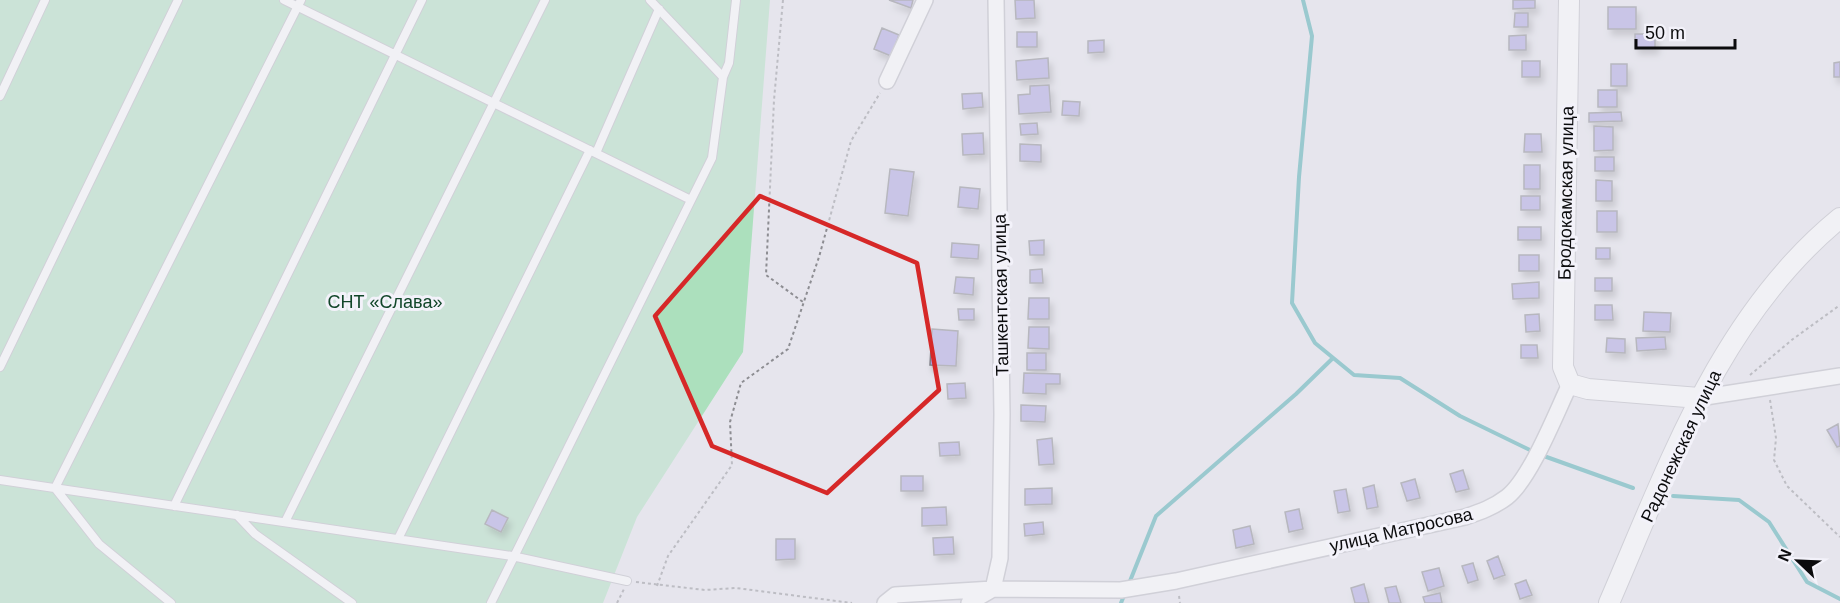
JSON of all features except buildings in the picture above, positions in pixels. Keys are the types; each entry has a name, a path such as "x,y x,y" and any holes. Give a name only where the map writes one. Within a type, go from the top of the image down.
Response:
{"street":[{"path":"887,81 925,0"},
{"name":"Ташкентская улица","path":"993,589 1000,558 1002,414 996,0"},
{"name":"Бродокамская улица","path":"1569,0 1563,368 1570,384"},
{"name":"Радонежская улица","path":"1609,603 1699,398 1736,335 1779,277 1840,218"},
{"path":"1570,384 1588,389 1699,398 1840,376"},
{"name":"улица Матросова","path":"885,603 895,595 993,589 1121,590 1176,581 1465,517 1489,509 1509,495 1527,470 1570,384"},
{"path":"969,603 993,589"}],"lane":[{"path":"0,96 45,0"},
{"path":"0,367 178,0"},
{"path":"284,0 299,3 394,54 691,200"},
{"path":"174,506 422,0"},
{"path":"285,522 545,0"},
{"path":"650,0 723,77"},
{"path":"491,603 512,556 712,158 723,77 729,63 736,0"},
{"path":"55,488 299,3"},
{"path":"398,539 593,152 659,9"},
{"path":"0,480 512,556 627,581"},
{"path":"55,488 99,544 171,603"},
{"path":"237,515 255,534 352,603"}],"path":[{"path":"783,0 774,100 766,275 803,303"},
{"path":"657,586 668,556 732,465 730,422 741,383 788,349 819,257 851,141 887,81"},
{"path":"1727,395 1793,339 1840,305"},
{"path":"1769,388 1776,438 1774,460 1787,486 1840,537"},
{"path":"627,581 705,590 736,588 852,603"}],"highlighted area":[{"path":"760,196 917,263 939,390 827,493 712,446 655,316"}],"green space":[{"name":"СНТ «Слава»","path":"0,0 770,0 743,352 637,517 603,603 0,603"}],"waterway":[{"path":"1303,0 1312,36 1299,177 1292,303 1315,343 1354,375 1400,378 1460,416 1534,452"},
{"path":"1128,586 1156,516 1296,394 1333,358"},
{"path":"1541,455 1633,488"},
{"path":"1673,496 1739,500 1769,522 1807,582 1840,599"},
{"path":"1121,603 1125,593"}]}
